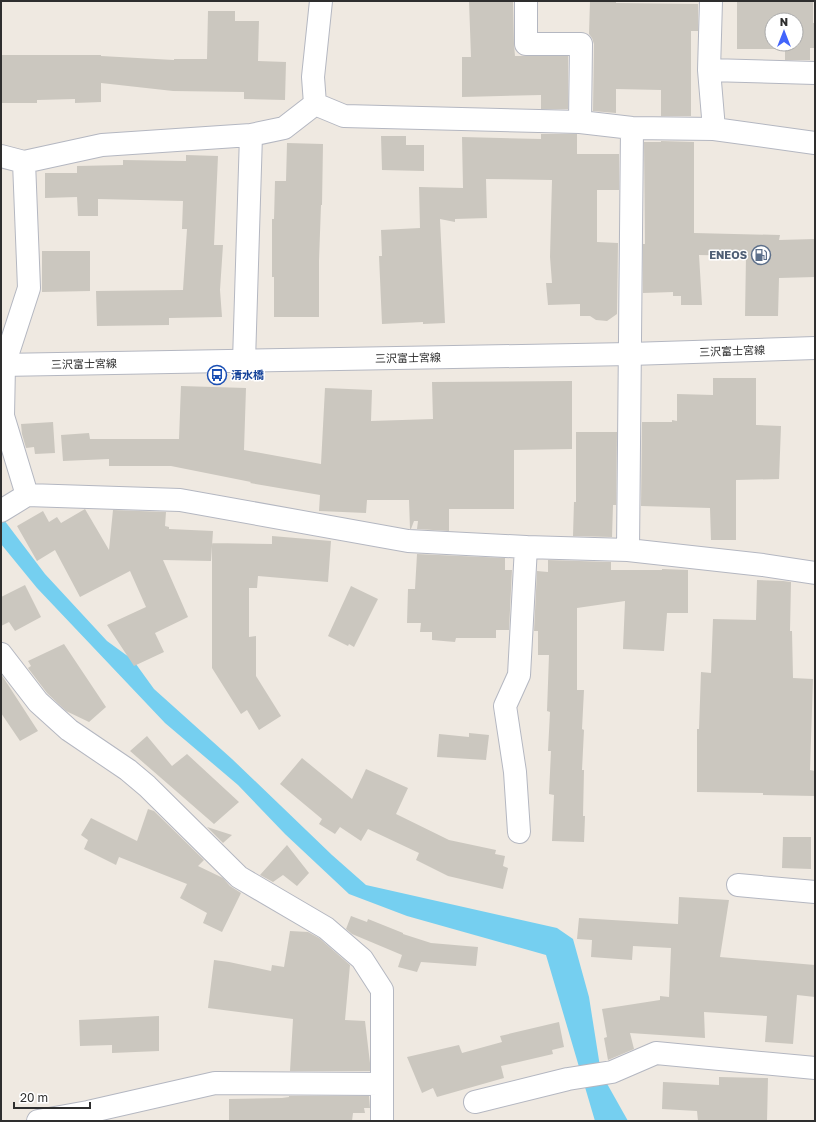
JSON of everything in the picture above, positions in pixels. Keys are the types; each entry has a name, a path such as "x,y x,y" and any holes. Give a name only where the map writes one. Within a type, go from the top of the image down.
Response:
{"street":[{"path":"315,104 313,77 321,1"},
{"path":"526,1 526,44 581,44 580,122"},
{"path":"711,1 709,70 714,129"},
{"path":"709,70 815,73"},
{"path":"315,104 344,116 580,122 632,128 714,129 815,143"},
{"path":"1,156 24,162 102,145 251,135 284,128 315,104"},
{"path":"628,550 632,128"},
{"path":"244,361 251,135"},
{"path":"24,162 29,288 3,365 3,416 27,494"},
{"name":"三沢富士宮線","path":"3,365 630,354 815,348"},
{"path":"4,509 27,494 180,500 408,541 628,550 763,565 815,573"},
{"path":"519,832 516,772 505,706 519,675 526,547"},
{"path":"1,654 38,702 68,730 128,770 147,786 239,877 326,928 362,959 382,990 382,1121"},
{"path":"738,885 815,892"},
{"path":"475,1102 568,1079 612,1072 656,1053 815,1068"},
{"path":"38,1121 88,1112 215,1083 381,1084"}],"water":[{"path":"1,516 45,574 107,641 133,660 154,689 232,759 332,855 366,885 557,928 573,939 589,997 601,1073 628,1121 595,1121 546,955 407,916 349,894 285,834 238,785 165,723 37,588 1,544"}],"building":[{"path":"469,1 513,1 515,56 568,56 568,109 541,109 541,95 462,97 462,57 471,57"},
{"path":"590,1 616,1 616,3 698,4 698,31 691,31 691,116 661,116 661,90 616,89 616,113 593,111 594,44 589,34"},
{"path":"737,1 813,1 815,48 810,48 810,60 785,60 785,52 804,52 804,12 764,12 764,49 737,49"},
{"path":"208,11 235,11 235,21 259,21 258,61 286,62 285,100 244,99 244,92 173,91 101,83 101,102 75,103 75,99 37,100 37,103 1,103 1,55 101,55 174,60 207,59"},
{"path":"541,134 577,134 577,154 619,154 619,190 597,190 597,242 618,243 617,314 607,321 596,320 590,316 580,316 580,304 548,305 546,283 552,283 550,257 552,180 486,179 487,218 455,219 455,222 440,219 445,323 423,324 423,322 382,324 379,256 382,256 381,230 420,228 419,187 463,188 462,137 541,139"},
{"path":"381,136 406,136 406,145 424,145 424,171 382,170"},
{"path":"644,142 694,142 694,233 780,235 779,240 815,239 815,277 779,278 778,316 745,316 746,256 699,255 702,305 681,305 681,296 673,296 673,292 643,293 643,244 645,244"},
{"path":"287,143 323,144 319,261 319,317 274,317 272,219 274,219 275,181 286,181"},
{"path":"186,155 218,156 214,245 223,245 220,290 222,317 169,318 169,325 97,326 96,291 183,290 187,229 182,229 183,201 98,199 98,216 78,216 77,197 45,198 45,173 77,173 77,166 123,165 123,160 186,161"},
{"path":"42,251 90,251 90,291 42,292"},
{"path":"713,378 756,378 756,425 781,426 779,479 736,480 736,540 711,540 710,508 641,506 642,422 677,421 677,394 713,395"},
{"path":"572,381 572,449 514,450 514,509 449,509 449,531 417,529 418,521 414,521 410,529 409,500 367,500 366,513 319,511 320,495 250,483 251,482 171,466 109,466 109,459 63,461 61,435 89,433 90,439 179,439 181,386 246,388 244,450 321,464 325,388 372,390 371,421 433,419 432,382"},
{"path":"53,422 55,453 35,454 34,447 26,448 21,424"},
{"path":"576,432 617,432 616,505 613,505 612,537 573,536 574,502 576,502"},
{"path":"85,509 109,550 113,510 166,512 165,526 169,527 169,529 213,531 211,561 163,560 188,617 155,633 164,652 134,666 107,625 146,607 130,571 80,597 55,550 37,561 17,526 43,511 49,522 57,517 61,523"},
{"path":"272,536 331,541 328,582 258,576 257,588 249,588 249,637 256,636 256,676 281,716 259,730 247,710 241,714 212,668 212,543 272,544"},
{"path":"417,554 505,558 505,570 512,570 509,630 496,630 496,638 456,638 455,642 432,640 432,632 420,632 421,623 407,623 408,589 415,589"},
{"path":"548,560 611,562 611,570 688,570 688,613 667,613 664,651 623,649 625,601 577,608 577,690 584,690 582,770 584,770 584,842 552,841 554,795 549,794 551,751 548,751 550,712 547,711 549,655 538,655 538,631 534,631 537,571 548,572"},
{"path":"757,580 791,582 790,631 792,631 793,678 813,679 810,770 815,771 815,796 763,795 763,793 697,792 697,729 699,729 701,672 711,673 713,619 756,620"},
{"path":"25,585 41,617 15,631 9,622 1,626 1,597"},
{"path":"351,586 378,599 354,647 349,644 348,646 328,636"},
{"path":"64,644 106,707 89,722 66,711 47,693 28,668 31,666 28,661"},
{"path":"1,674 38,731 20,741 1,713"},
{"path":"469,733 489,735 486,760 437,757 439,734 469,737"},
{"path":"147,736 172,766 187,754 239,802 214,824 130,751"},
{"path":"302,758 352,799 366,769 408,788 396,814 449,840 496,850 495,854 505,856 503,866 508,868 503,889 448,876 416,860 419,853 368,829 361,841 340,827 335,834 319,824 322,819 280,784"},
{"path":"148,809 154,811 204,860 198,866 223,878 230,886 241,893 222,932 203,923 207,913 180,898 187,884 119,857 116,865 84,849 88,840 81,835 91,818 137,841"},
{"path":"207,827 232,835 223,843"},
{"path":"783,837 811,837 811,869 782,868"},
{"path":"287,845 309,873 297,886 283,875 273,882 260,875"},
{"path":"679,897 729,900 720,957 815,965 815,997 797,995 793,1044 765,1042 767,1016 704,1012 705,1038 630,1033 634,1049 608,1060 604,1038 607,1037 602,1009 660,1000 660,996 669,997 671,948 633,946 632,960 591,957 592,940 577,939 579,918 678,924"},
{"path":"351,916 367,922 368,919 403,934 431,943 478,947 476,966 421,962 417,972 398,967 402,955 352,934 346,929"},
{"path":"290,931 308,932 319,938 350,965 345,1020 365,1021 370,1071 290,1071 293,1019 208,1008 214,960 271,971 272,965 284,967"},
{"path":"159,1016 159,1051 112,1053 112,1045 80,1046 79,1020"},
{"path":"559,1022 564,1047 552,1050 553,1054 501,1066 504,1078 437,1097 433,1088 422,1093 407,1057 459,1045 462,1053 502,1042 500,1036"},
{"path":"719,1077 768,1078 767,1121 698,1121 697,1111 662,1109 663,1082 719,1085"},
{"path":"289,1096 369,1096 370,1108 364,1108 365,1113 353,1113 352,1121 229,1121 229,1099 282,1098"}],"place":[{"name":"ENEOS","path":"761,255"},
{"name":"清水橋","path":"217,375"}]}
